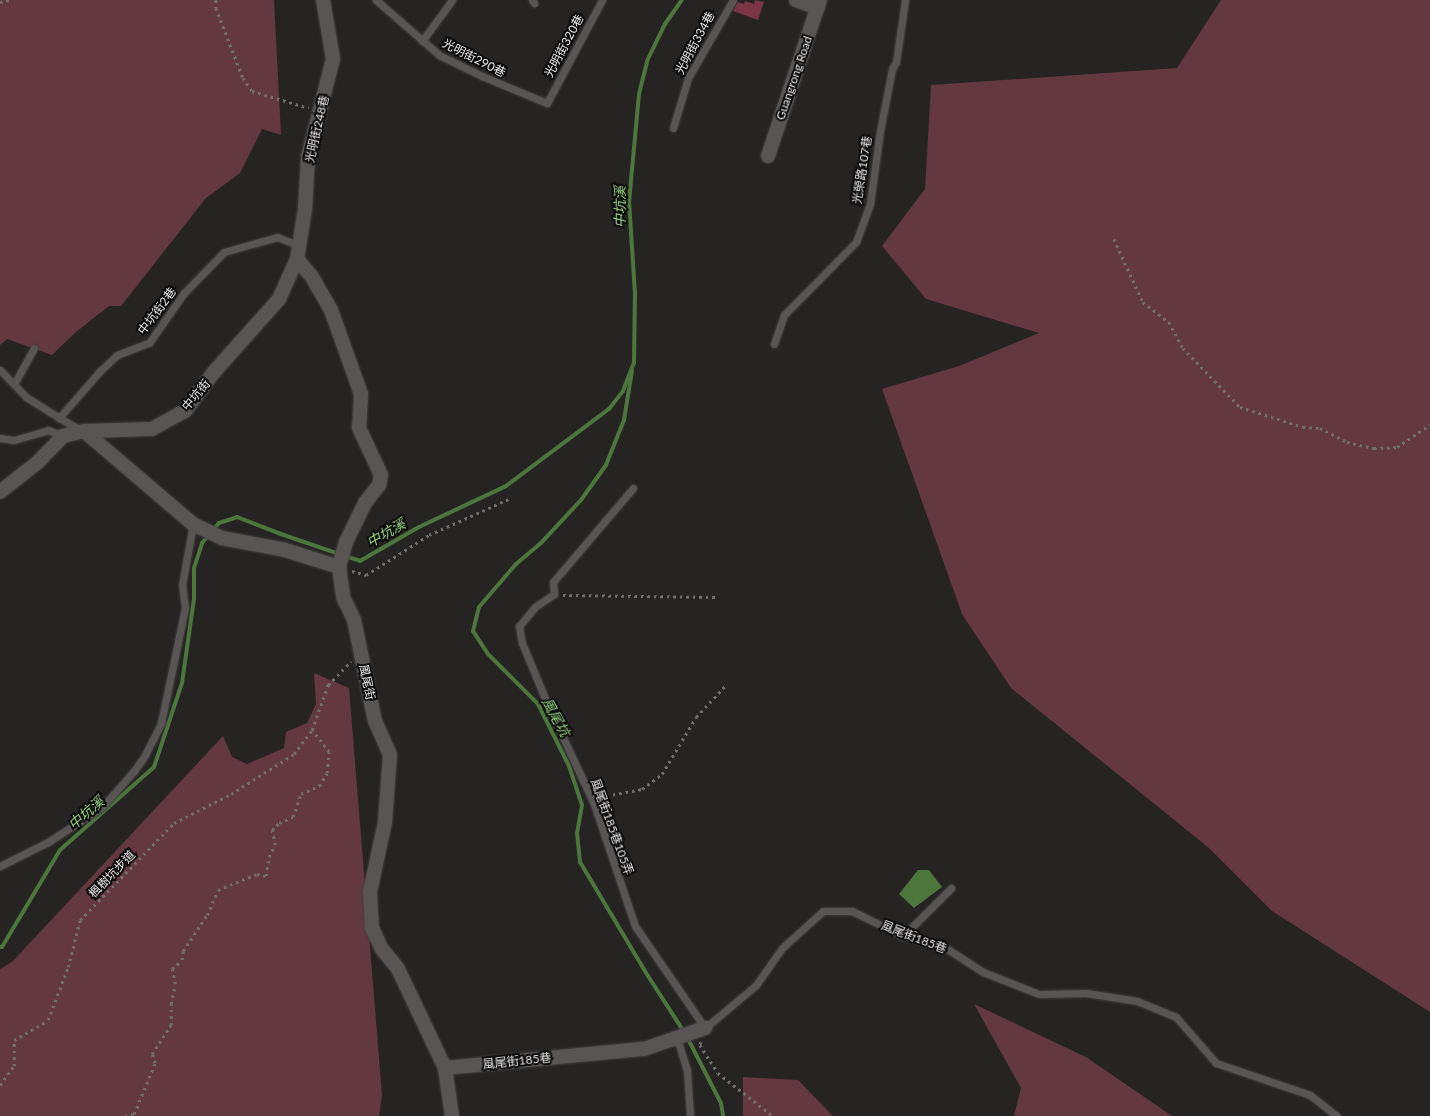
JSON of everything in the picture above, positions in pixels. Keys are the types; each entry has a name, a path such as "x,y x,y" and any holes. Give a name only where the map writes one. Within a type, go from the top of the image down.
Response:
{"street":[{"name":"光明街248巷","path":"298,259 305,209 308,157 333,59 323,0"},
{"path":"796,0 819,4"},
{"name":"Guangrong Road","path":"768,156 819,4"},
{"name":"中坑街","path":"63,436 84,431 152,429 185,411 214,372 279,299 298,259"},
{"name":"風尾街","path":"298,259 312,277 331,310 361,394 359,428 381,475 379,485 366,503 346,542 339,567 343,596 354,620 375,721 390,755 385,822 370,892 372,928 382,949 398,969 445,1068 452,1116"},
{"path":"84,431 193,524 222,538 285,550 339,567"},
{"path":"0,492 38,462 63,436"},
{"name":"風尾街185巷","path":"445,1068 644,1048 705,1028"}],"lane":[{"name":"光明街290巷","path":"376,0 439,54 482,76 547,103"},
{"path":"422,41 452,0"},
{"name":"光明街320巷","path":"547,103 602,0"},
{"name":"光明街334巷","path":"674,128 688,78 733,0"},
{"name":"光榮路107巷","path":"774,344 784,315 856,242 870,204 880,131 892,69 896,62 905,0"},
{"name":"中坑街2巷","path":"59,418 100,371 117,355 149,343 184,293 224,252 278,237 296,244 298,259"},
{"path":"14,384 34,348"},
{"path":"0,370 26,397 84,431"},
{"path":"0,438 14,440 48,430 63,436"},
{"path":"554,594 553,582 633,488"},
{"path":"0,866 48,842 102,807 134,770 145,754 161,723 185,608 182,585 193,524"},
{"name":"風尾街185巷105弄","path":"554,594 534,607 519,626 522,643 542,692 591,799 635,926 705,1028"},
{"path":"903,936 951,888"},
{"name":"風尾街185巷","path":"705,1028 756,985 782,948 823,911 852,911 903,936 946,948 983,972 1039,994 1086,993 1138,1001 1176,1018 1216,1063 1310,1095 1337,1116"},
{"path":"677,1038 686,1070 690,1116"}],"path":[{"path":"0,2 10,0"},
{"path":"216,0 216,8 243,78 252,91 320,111"},
{"path":"1114,239 1143,302 1169,322 1183,348 1240,408 1303,427 1320,428 1347,442 1374,448 1398,447 1430,425"},
{"path":"339,567 366,574 429,535 511,498"},
{"path":"554,594 717,597"},
{"name":"楓樹坑步道","path":"0,1085 14,1066 14,1040 48,1020 68,966 80,920 174,823 231,794 294,754 312,730 328,685 360,651"},
{"path":"591,799 642,789 662,774 696,717 726,685"},
{"path":"125,1116 134,1114 154,1063 152,1054 171,1025 171,1004 175,984 172,969 182,960 183,952 207,915 218,890 257,874 266,876 269,857 275,845 272,830 279,823 293,817 301,794 318,786 327,773 328,752 312,730"},
{"path":"705,1028 700,1045 718,1073 773,1116"}],"shaded area":[{"path":"0,0 274,0 281,135 262,129 240,173 206,198 121,306 109,306 76,332 52,355 7,339 0,345"},
{"path":"1221,0 1430,0 1430,1012 1272,911 1209,848 1011,688 962,614 882,389 959,366 1039,333 926,299 882,246 925,189 931,85 1177,68"},
{"path":"314,673 349,688 382,1095 379,1116 0,1116 0,969 12,962 223,736 232,757 247,764 284,748 286,732 307,723 316,704"},
{"path":"918,870 929,870 942,887 914,908 899,894"},
{"path":"974,1004 1086,1057 1172,1116 1014,1116 1021,1088"},
{"path":"743,1077 798,1080 833,1116 743,1116"}],"building":[{"path":"755,0 764,2 758,20 733,11 738,2 744,4 745,1 754,4"}],"waterway":[{"name":"中坑溪","path":"345,556 360,561 419,527 506,486 609,409 623,391 634,363 635,294 629,202 639,94 647,61 665,24 682,0"},
{"name":"風尾坑","path":"632,371 624,420 606,465 581,500 541,543 516,564 479,607 473,631 488,654 538,704 569,766 582,805 577,833 580,862 648,976 686,1035 721,1103 723,1116"},
{"name":"中坑溪","path":"0,947 2,947 60,850 154,767 182,683 194,599 194,568 202,543 219,523 237,517 339,554"}]}
